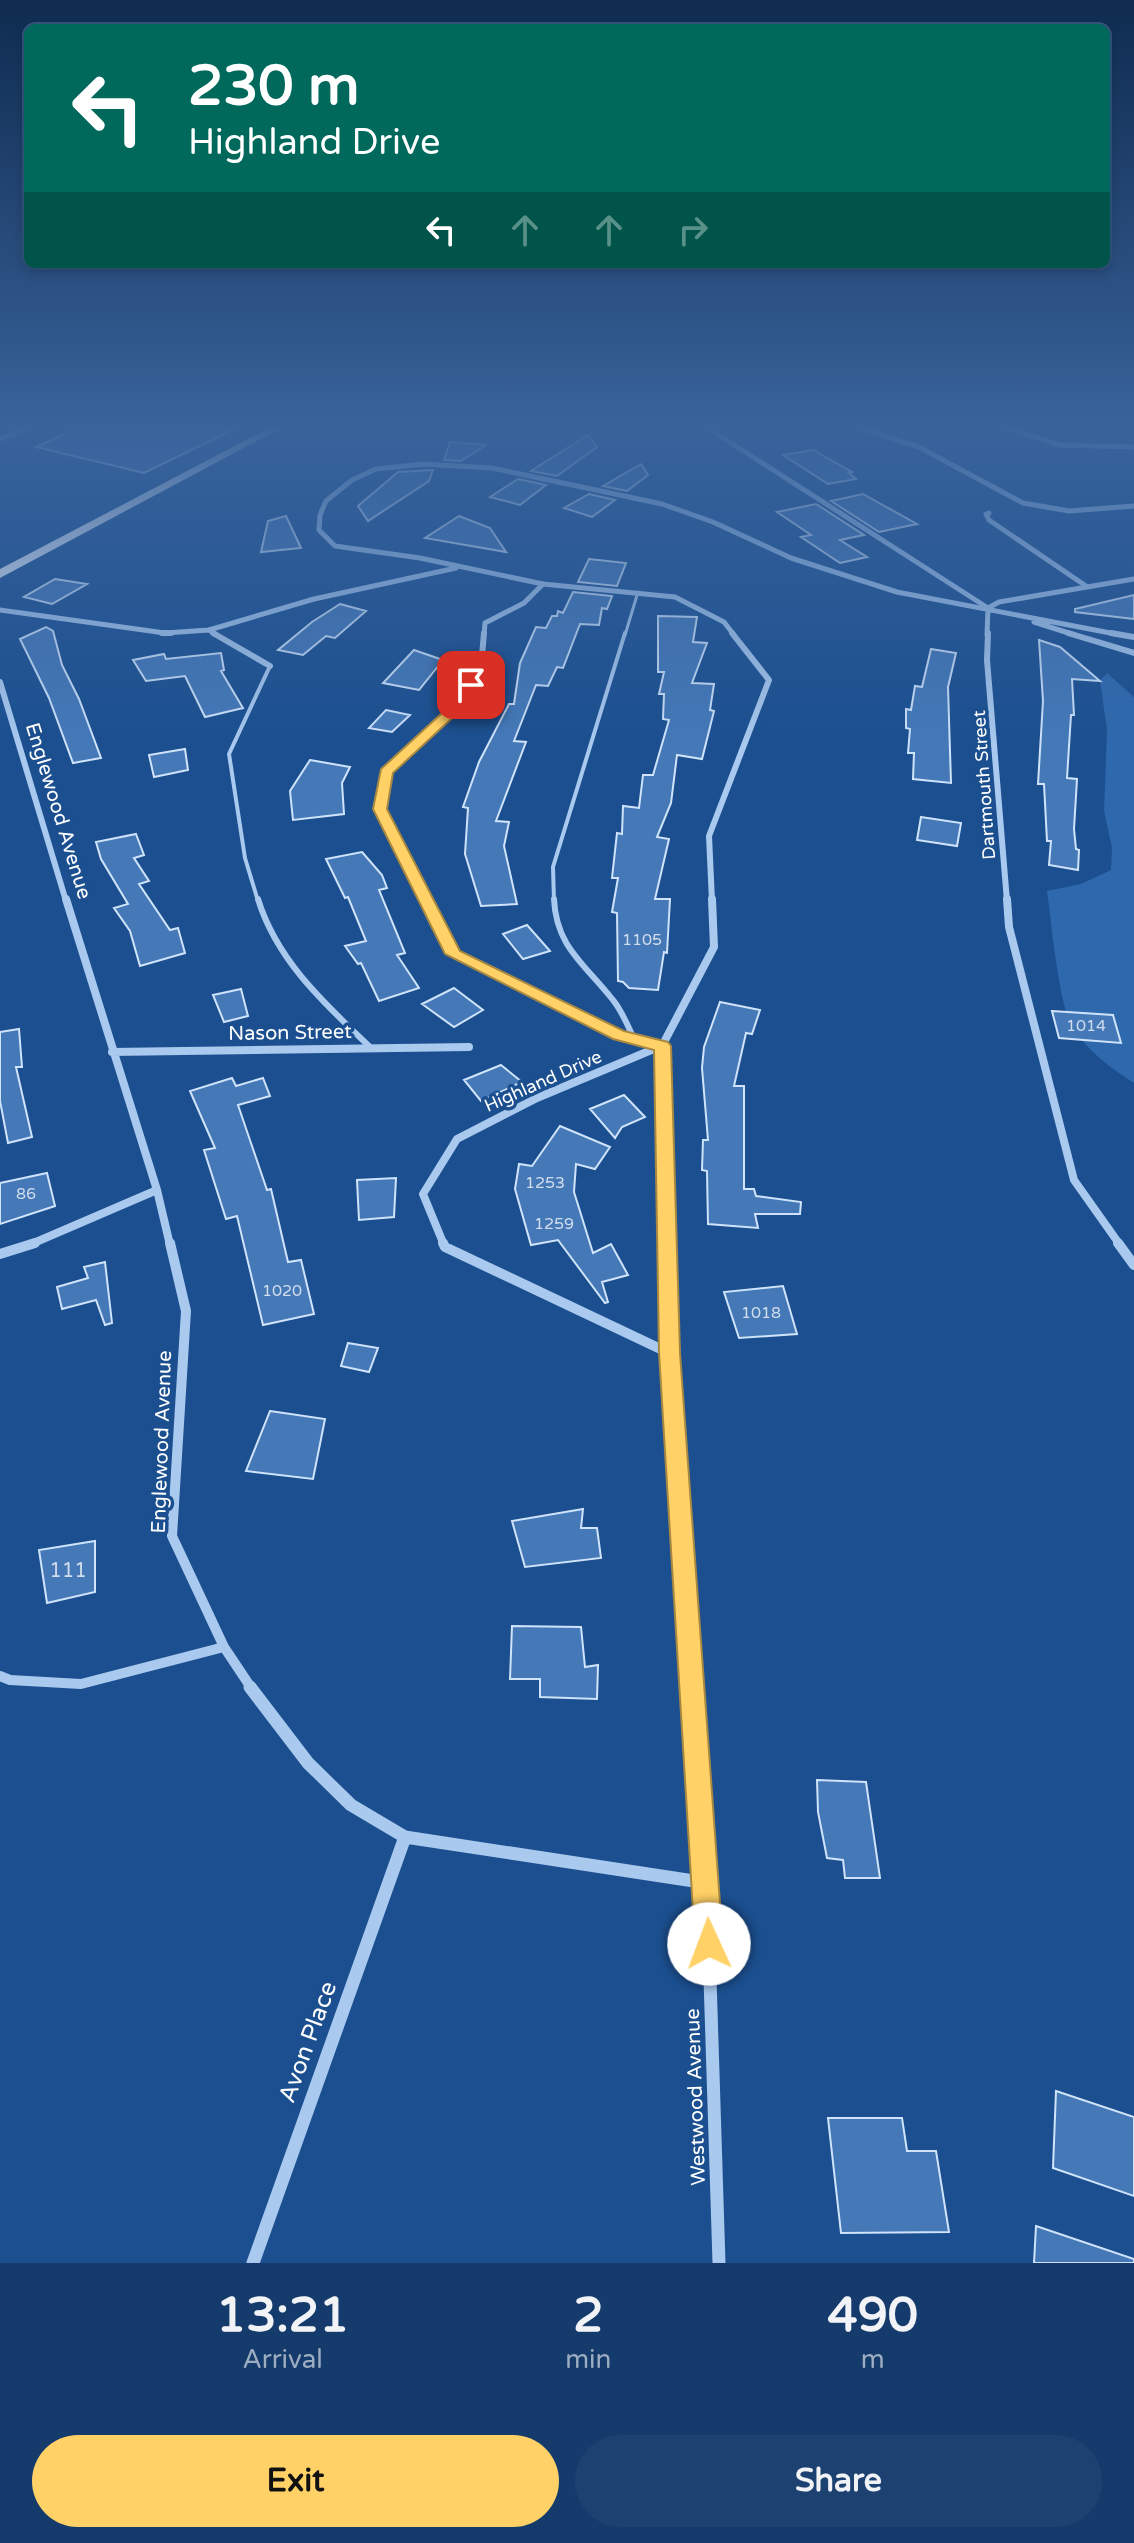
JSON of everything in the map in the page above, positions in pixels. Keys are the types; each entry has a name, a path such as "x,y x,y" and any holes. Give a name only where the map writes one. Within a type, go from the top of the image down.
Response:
{"main road":[{"path":"0,574 76,534"}],"street":[{"path":"323,534 335,546 543,584"},
{"path":"738,534 791,558 897,592 1134,637"},
{"path":"872,534 988,608 1134,653"},
{"path":"1009,534 1086,587"},
{"path":"0,610 165,633 209,630 314,599 461,567"},
{"path":"988,608 999,602 1134,579"},
{"name":"Westwood Avenue","path":"543,584 675,597 724,622 769,680 709,836 714,947 662,1046 669,1353 707,1883 719,2263"},
{"name":"Highland Drive","path":"543,584 524,603 485,623 481,667 460,704 386,771 380,809 453,954 619,1035 662,1046"},
{"name":"Dartmouth Street","path":"988,608 987,660 1009,927 1074,1180 1134,1265"},
{"path":"209,630 270,666"},
{"name":"Englewood Avenue","path":"0,682 157,1190 186,1311 172,1536 224,1647 258,1699 308,1763 351,1805 405,1837 707,1883"},
{"name":"Highland Drive","path":"662,1046 537,1098 457,1139 423,1194 445,1247 669,1353"},
{"name":"Nason Street","path":"112,1052 469,1047"},
{"path":"0,1254 47,1239 157,1190"},
{"path":"0,1676 10,1680 81,1684 224,1647"},
{"name":"Avon Place","path":"253,2263 405,1837"}],"lane":[{"path":"634,1039 616,1003 562,939 555,922 553,867 638,592"},
{"path":"270,666 229,754 245,858 266,925 309,989 371,1048"}],"shaded area":[{"path":"1107,673 1134,697 1134,1083 1094,1053 1074,1030 1069,1019 1060,985 1047,891 1081,884 1111,870 1112,848 1104,811 1107,730 1100,681"}],"building":[{"path":"265,534 294,534 301,548 261,552"},
{"path":"432,534 494,534 506,552 425,538"},
{"path":"809,534 862,534 864,535 840,540 867,557 840,563 801,537 811,535"},
{"path":"589,559 626,563 617,586 578,582"},
{"path":"55,579 87,584 52,604 24,597"},
{"path":"573,592 612,596 607,609 602,608 599,625 580,624 563,668 557,667 548,686 536,685 514,741 526,742 496,821 509,822 504,846 517,904 481,906 465,854 468,808 463,807 479,762 509,704 514,704 520,663 536,627 546,628 552,616 557,616 558,611 563,613"},
{"path":"1134,595 1134,619 1075,612 1075,609"},
{"path":"340,604 366,611 335,638 326,636 303,655 278,650 312,622"},
{"path":"658,616 697,617 693,642 707,643 692,683 714,684 710,710 714,711 702,759 677,755 671,803 657,837 669,839 655,899 670,899 667,953 664,952 658,990 629,988 618,981 617,913 612,912 618,878 612,878 617,833 622,834 623,806 639,808 643,775 653,775 669,720 663,719 664,694 659,694 664,672 658,672"},
{"path":"46,627 53,631 62,665 79,699 101,758 73,763 49,698 20,639"},
{"path":"1039,640 1060,647 1100,681 1072,679 1074,715 1071,715 1067,778 1077,779 1074,829 1076,849 1079,850 1078,870 1049,865 1051,841 1047,841 1044,784 1038,784 1043,701"},
{"path":"931,649 956,653 948,687 951,783 913,779 914,753 908,753 910,729 906,728 906,709 911,710 915,686 922,687"},
{"path":"414,650 443,660 419,690 383,683"},
{"path":"221,653 224,670 221,671 243,708 205,717 185,676 146,681 133,660 164,654 166,659"},
{"path":"386,710 410,715 392,732 369,728"},
{"path":"185,749 188,770 154,777 149,755"},
{"path":"310,760 350,767 342,783 344,814 293,820 290,791"},
{"path":"921,817 961,823 957,846 917,840"},
{"path":"136,834 144,855 134,858 149,881 139,884 170,930 178,928 185,953 140,966 130,931 114,908 128,904 101,859 96,842"},
{"path":"362,852 382,875 387,888 379,890 405,953 397,955 419,988 379,1001 361,963 358,964 345,946 366,941 348,897 345,898 326,859"},
{"path":"527,925 550,951 523,959 503,934"},
{"path":"454,988 483,1010 454,1027 422,1004"},
{"path":"241,989 248,1016 224,1022 213,995"},
{"path":"720,1002 760,1010 752,1034 746,1033 734,1086 744,1086 744,1189 754,1189 756,1196 801,1202 800,1214 755,1214 758,1228 708,1224 707,1171 702,1170 703,1140 708,1140 702,1068 704,1047"},
{"path":"1052,1011 1113,1015 1121,1043 1059,1038"},
{"path":"19,1029 22,1067 16,1067 32,1137 8,1143 0,1101 0,1032"},
{"path":"501,1065 522,1082 481,1101 464,1080"},
{"path":"232,1078 236,1086 263,1078 270,1096 238,1105 267,1190 271,1189 288,1262 301,1260 314,1314 263,1325 237,1216 226,1219 204,1150 215,1148 190,1091"},
{"path":"624,1095 645,1117 622,1127 615,1138 590,1109"},
{"path":"560,1126 610,1147 595,1169 576,1164 574,1192 593,1253 611,1244 628,1275 602,1282 608,1302 605,1303 558,1240 531,1245 515,1189 519,1164 532,1166"},
{"path":"47,1173 55,1206 0,1224 0,1183"},
{"path":"396,1178 394,1217 359,1220 357,1180"},
{"path":"105,1262 112,1323 105,1325 96,1300 62,1309 57,1287 88,1278 84,1267"},
{"path":"783,1286 797,1334 739,1338 724,1292"},
{"path":"348,1343 378,1348 369,1372 341,1366"},
{"path":"270,1411 325,1419 313,1479 246,1471"},
{"path":"583,1509 581,1528 597,1528 601,1558 525,1567 512,1521"},
{"path":"95,1541 95,1592 47,1603 39,1550"},
{"path":"512,1626 581,1627 585,1667 598,1665 597,1699 540,1697 540,1679 510,1679"},
{"path":"817,1780 866,1782 880,1878 845,1878 843,1860 827,1858 818,1812"},
{"path":"1056,2091 1134,2117 1134,2196 1053,2168"},
{"path":"828,2118 902,2118 907,2151 936,2151 949,2232 841,2233"},
{"path":"1036,2226 1134,2259 1134,2263 1034,2263"}],"route":[{"path":"471,685 460,704 386,771 380,809 453,954 619,1035 662,1046 669,1353 709,1944"}]}
